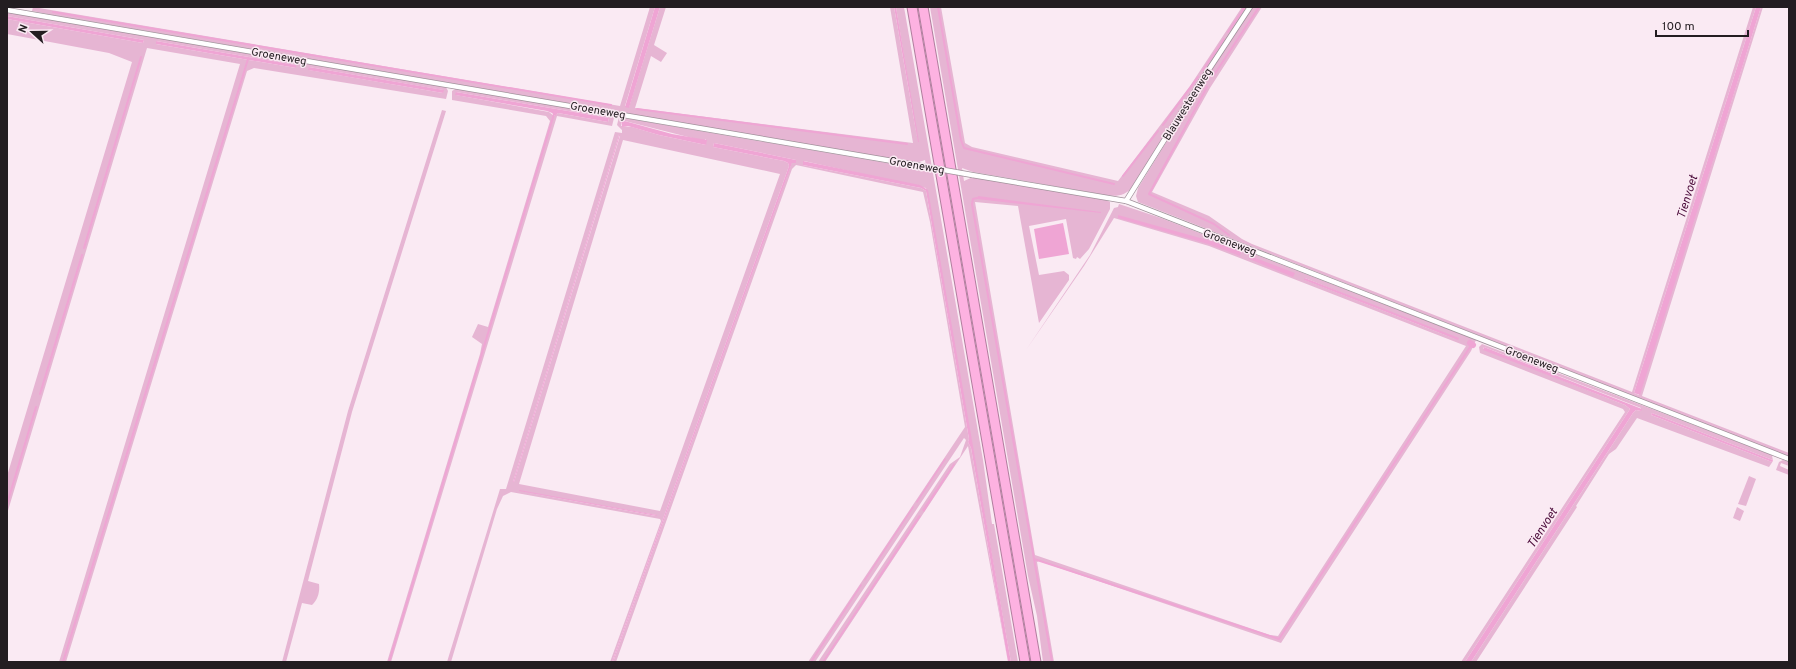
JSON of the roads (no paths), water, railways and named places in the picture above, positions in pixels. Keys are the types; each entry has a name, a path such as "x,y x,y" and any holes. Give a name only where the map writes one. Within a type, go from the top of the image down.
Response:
{"highway":[{"path":"912,7 1025,662"},
{"path":"923,7 1036,662"}],"street":[{"name":"Blauwesteenweg","path":"1126,201 1250,7"},
{"name":"Groeneweg","path":"7,10 1126,201 1789,459"}],"waterway":[{"path":"938,7 961,140 964,148 1114,184"},
{"path":"1228,32 1245,7"},
{"path":"1214,75 1259,7"},
{"path":"53,12 611,105"},
{"path":"1203,70 1224,39"},
{"path":"84,248 141,57"},
{"path":"63,662 248,59"},
{"path":"1163,125 1198,77"},
{"path":"1207,87 1149,194 1214,224 1229,235"},
{"path":"637,109 907,144"},
{"path":"389,662 554,114"},
{"path":"1123,176 1158,131"},
{"path":"977,198 973,199 972,204 1052,662"},
{"path":"40,394 82,255"},
{"path":"1034,559 1279,639 1472,344"},
{"path":"7,504 36,407"}],"water label":[{"name":"Tienvoet","path":"1687,197"},
{"name":"Tienvoet","path":"1542,528"}]}
